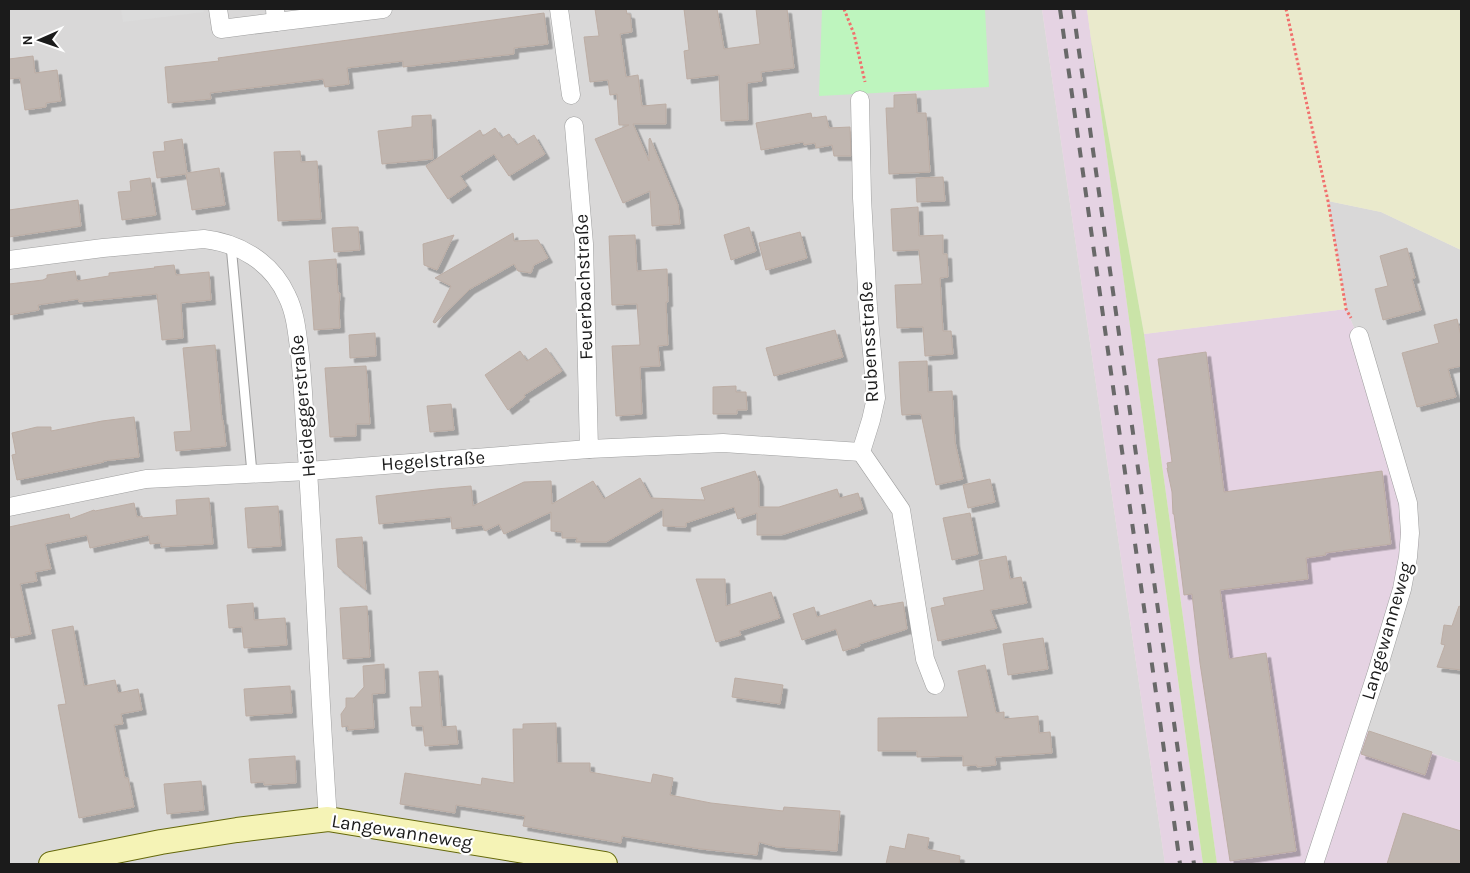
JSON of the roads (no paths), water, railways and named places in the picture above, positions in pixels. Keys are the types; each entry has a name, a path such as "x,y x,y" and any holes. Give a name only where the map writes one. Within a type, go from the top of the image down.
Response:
{"street":[{"path":"218,9 220,29 276,15 383,9"},
{"path":"559,9 571,95"},
{"name":"Rubensstraße","path":"860,100 862,198 868,307 876,398 861,452"},
{"name":"Feuerbachstraße","path":"574,126 584,244 589,449"},
{"name":"Heideggerstraße","path":"9,260 103,248 204,239 231,244 244,250 266,266 278,279 294,311 301,366 328,819"},
{"name":"Langewanneweg","path":"1314,864 1391,628 1402,589 1410,541 1408,503 1359,336"},
{"name":"Hegelstraße","path":"9,507 146,479 308,470 589,449 723,443 861,452"},
{"path":"861,452 901,510 925,659 935,684"},
{"name":"Langewanneweg","path":"52,864 180,839 328,819 605,864"}],"lane":[{"path":"231,244 252,473"}],"railway":[{"path":"1060,9 1180,864"},
{"path":"1073,9 1194,864"}]}
